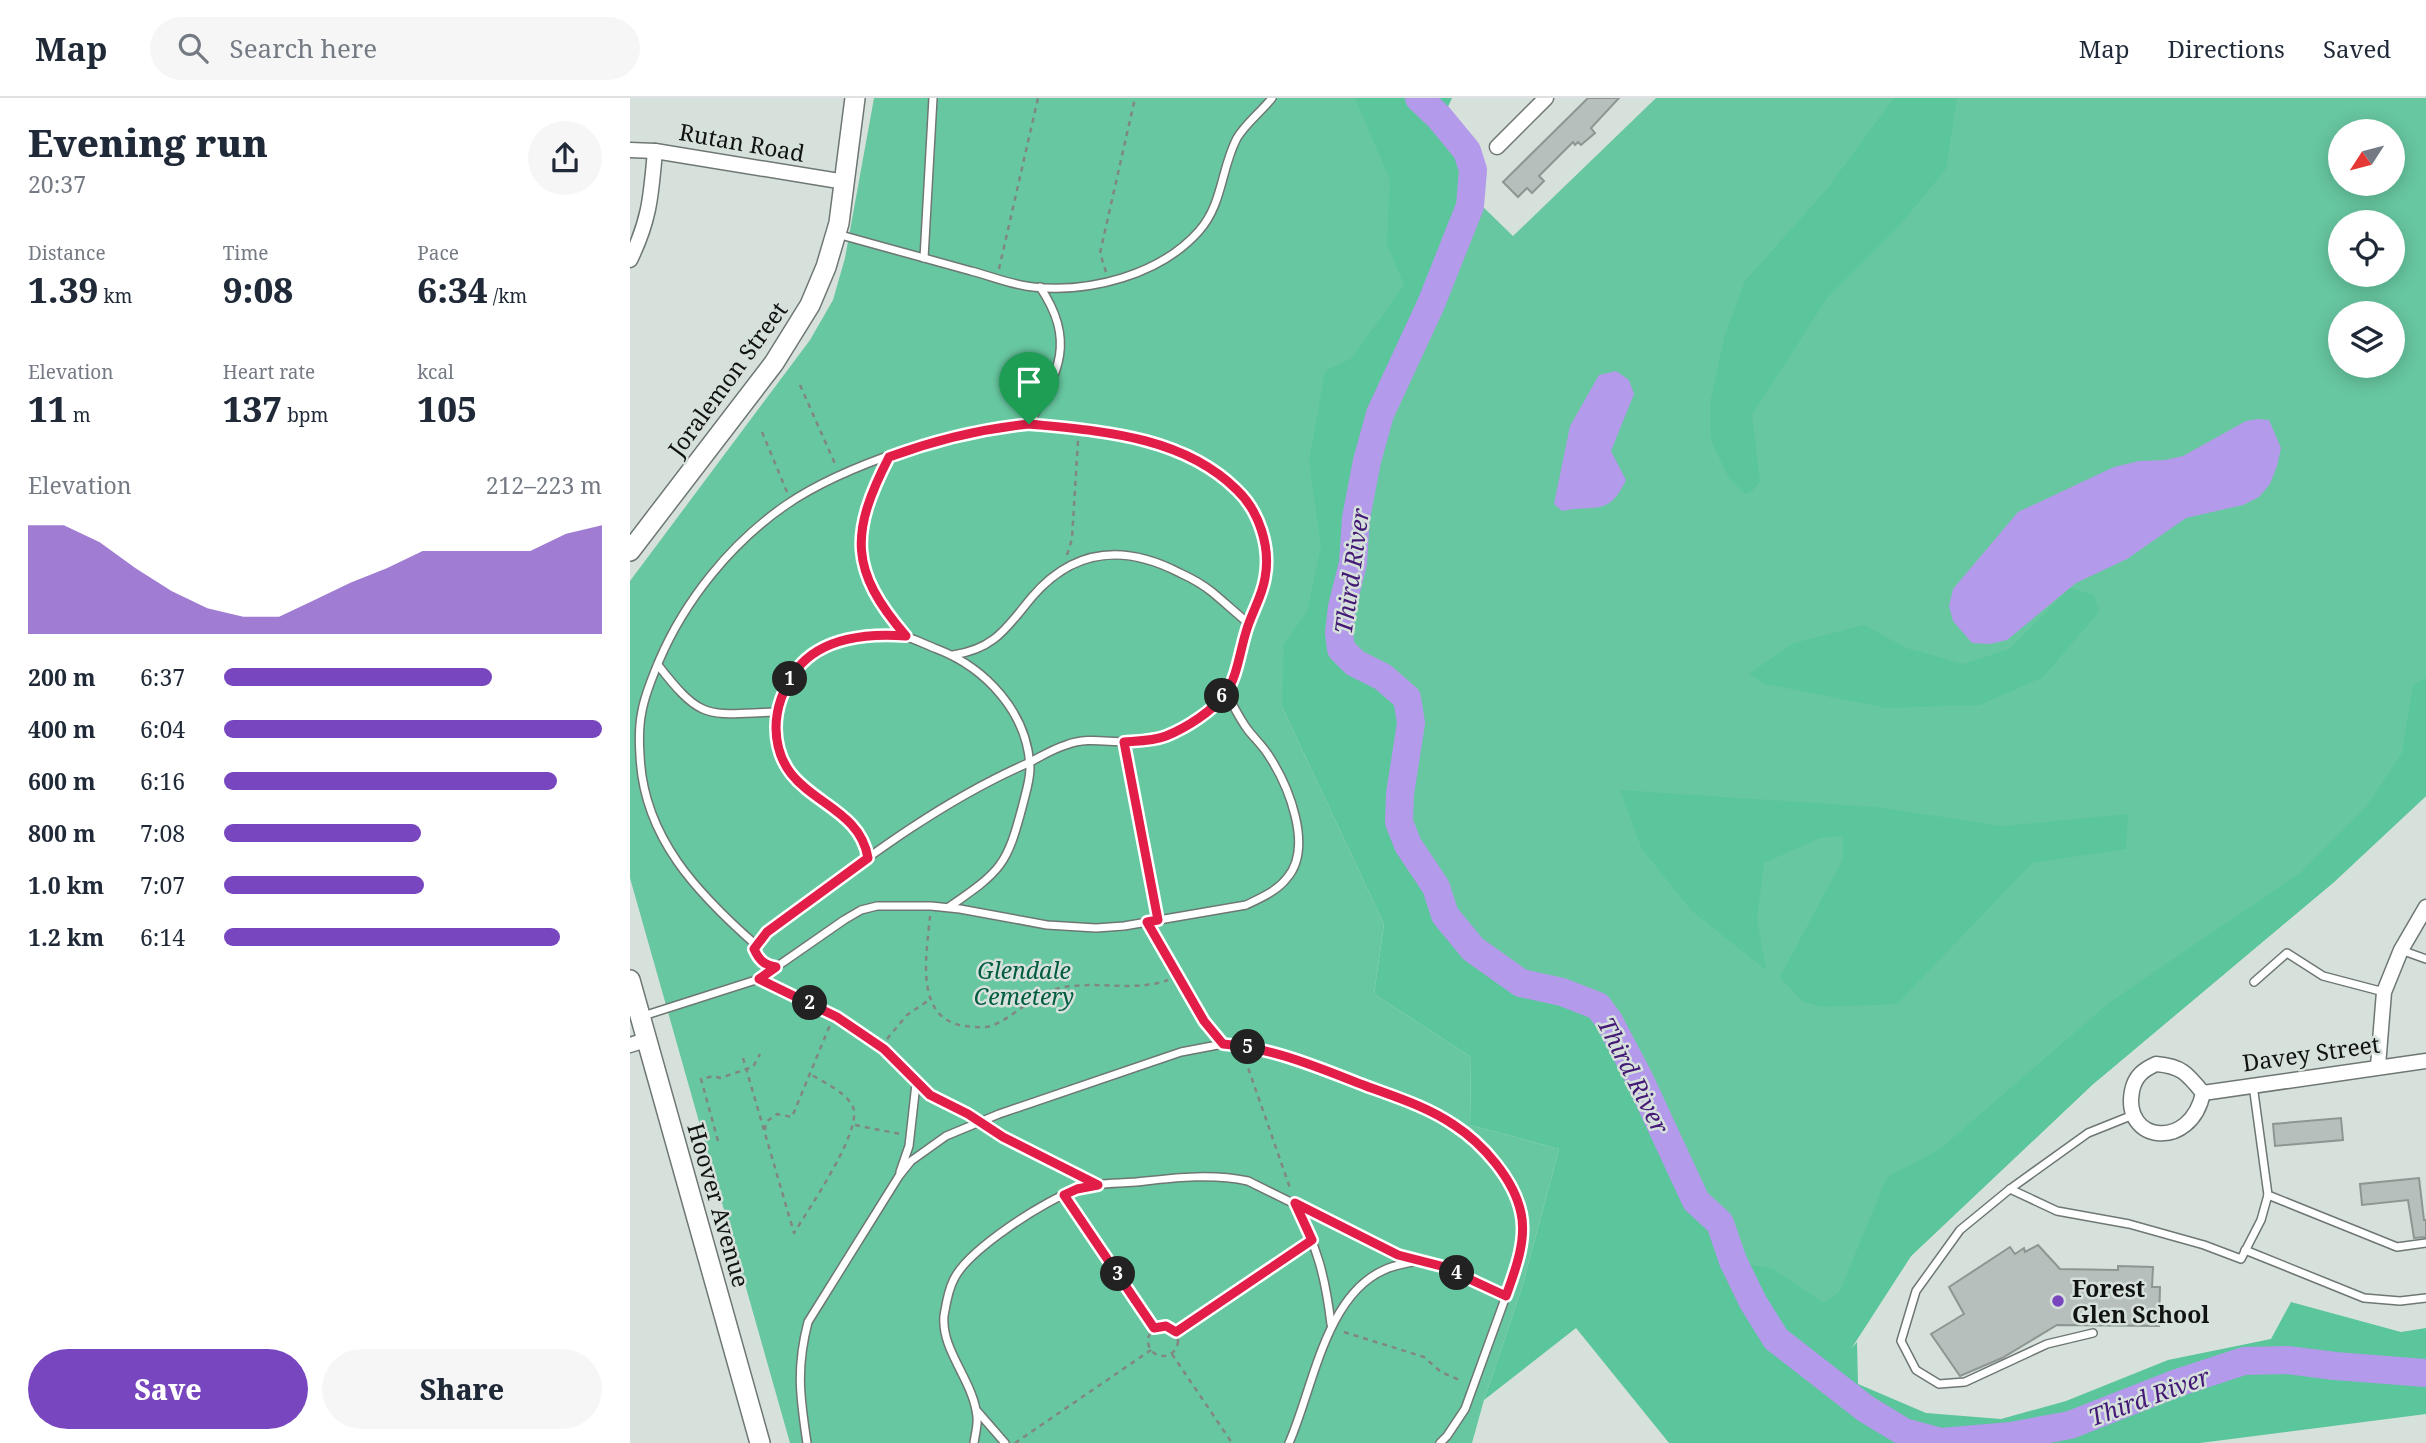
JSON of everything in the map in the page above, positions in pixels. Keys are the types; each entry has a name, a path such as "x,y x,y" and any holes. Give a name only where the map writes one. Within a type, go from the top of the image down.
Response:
{"street":[{"name":"Joralemon Street","path":"630,551 774,363 810,305 836,234 855,98"},
{"path":"1497,147 1546,98"},
{"name":"Rutan Road","path":"630,150 655,150 845,182"},
{"path":"630,260 646,227 655,150"},
{"path":"2378,1066 2384,992 2401,950 2426,907"},
{"name":"Hoover Avenue","path":"630,980 640,1017 638,1042 761,1443"},
{"name":"Davey Street","path":"2203,1093 2426,1061"},
{"path":"2156,1064 2174,1066 2190,1077 2203,1093 2197,1112 2187,1125 2172,1134 2155,1132 2141,1126 2133,1115 2130,1101 2133,1085 2141,1071 2156,1064"}],"lane":[{"path":"924,258 933,98"},
{"path":"836,234 1030,287 1084,285 1138,272 1163,259 1198,232 1219,198 1229,156 1237,139 1272,98"},
{"path":"1029,424 1051,384 1061,347 1060,330 1040,287"},
{"path":"756,945 705,899 666,846 652,816 643,785 639,740 641,715 658,665 693,601 749,533 791,502 841,475 923,444 986,429 1029,424 1079,429 1155,443 1185,453 1216,472 1238,490 1254,511 1261,528 1267,557 1265,578 1226,692 1194,720 1165,737 1124,742 1083,740 1064,745 974,788 868,858 767,932 754,949 758,958 766,965 776,967"},
{"path":"889,457 870,493 861,542 862,562 878,601 906,636"},
{"path":"953,656 972,653 1002,634 1031,598 1059,573 1076,562 1093,556 1127,554 1144,557 1170,568 1210,591 1248,624"},
{"path":"868,858 852,823 802,786 785,766 778,749 777,712 781,696 792,677 801,664 814,653 857,637 906,636 953,656 979,672 1005,699 1015,714 1023,733 1029,762 1029,781 1015,834 1001,867 989,879 948,908"},
{"path":"658,665 689,702 703,711 720,714 777,712"},
{"path":"640,1017 759,979 861,910 877,906 931,906 1077,928 1124,926 1246,905 1278,887 1294,868 1298,830 1283,780 1268,754 1242,721 1226,692"},
{"path":"1147,922 1204,1021 1223,1044"},
{"path":"2401,950 2426,959"},
{"path":"2254,982 2287,953 2323,976 2384,992"},
{"path":"759,979 834,1015 880,1047 930,1095 1003,1137 1098,1185"},
{"path":"807,1443 799,1386 803,1342 808,1322 899,1176 925,1150 946,1136 979,1122 1168,1056 1223,1044 1285,1055 1429,1111 1455,1125 1475,1142 1510,1185 1521,1213 1522,1236 1517,1265 1465,1409 1440,1443"},
{"path":"899,1176 910,1136 916,1084"},
{"path":"2010,1189 2057,1211 2129,1224 2204,1245 2241,1259 2261,1220 2268,1195 2253,1085"},
{"path":"2093,1333 2047,1345 1965,1381 1939,1384 1916,1370 1901,1341 1916,1291 1960,1230 2010,1189 2088,1133 2133,1115"},
{"path":"974,1443 978,1418 972,1392 948,1342 944,1319 954,1278 969,1259 988,1243 1077,1189 1098,1185 1226,1176 1248,1181 1398,1255 1441,1266 1506,1296"},
{"path":"2268,1195 2397,1247 2426,1243"},
{"path":"1295,1203 1325,1276 1331,1327"},
{"path":"2245,1251 2364,1298 2400,1301 2426,1298"},
{"path":"1289,1443 1331,1327 1348,1300 1382,1270 1420,1260"},
{"path":"976,1410 1006,1443"}],"path":[{"path":"997,278 1038,98"},
{"path":"1109,281 1101,253 1135,98"},
{"path":"800,386 841,475"},
{"path":"1059,573 1060,562 1070,549 1072,539 1079,429"},
{"path":"762,432 791,502"},
{"path":"1124,742 1158,920"},
{"path":"931,906 927,975 929,1000 944,1017 956,1024 989,1026 1055,989 1088,985 1154,985 1177,976"},
{"path":"880,1047 907,1015 929,1000"},
{"path":"765,1134 766,1122 770,1118 783,1114 792,1117 834,1015"},
{"path":"1241,1046 1295,1203"},
{"path":"718,1140 701,1079 714,1076 720,1078 746,1070 757,1063 760,1054"},
{"path":"743,1058 794,1233 854,1124 854,1110 849,1100 810,1074"},
{"path":"854,1124 910,1136"},
{"path":"1064,1195 1154,1328"},
{"path":"1176,1332 1312,1240"},
{"path":"1166,1326 1176,1332 1179,1343 1172,1354 1162,1357 1150,1350 1148,1340 1154,1328 1166,1326"},
{"path":"1331,1327 1424,1357 1441,1372 1473,1385"},
{"path":"1015,1443 1150,1350"},
{"path":"1172,1354 1232,1443"}],"green space":[{"name":"Glendale Cemetery","path":"874,98 1405,98 1404,337 1282,707 1384,924 1374,994 1471,1057 1470,1125 1559,1149 1523,1284 1472,1443 790,1443 630,878 630,581 810,340 833,300 845,258"},
{"path":"1355,98 1452,98 1447,109 1476,154 1481,205 1470,207 1431,304 1380,414 1356,518 1353,563 1342,607 1339,633 1341,649 1355,663 1383,677 1407,698 1411,723 1400,794 1399,822 1408,845 1436,887 1445,915 1473,949 1521,983 1562,992 1598,1006 1609,1021 1638,1076 1696,1201 1720,1223 1733,1261 1773,1269 1824,1303 1840,1291 1887,1177 1940,1149 2110,1002 2300,873 2366,807 2402,753 2413,685 2426,678 2426,796 2334,882 2092,1085 1911,1256 1851,1349 1857,1342 1858,1384 1926,1413 2001,1419 2066,1401 2168,1360 2271,1339 2291,1302 2401,1332 2426,1328 2426,1414 2200,1443 1669,1443 1576,1328 1484,1400 1523,1284 1559,1149 1470,1125 1471,1057 1374,994 1384,924 1282,707 1284,644 1307,612 1321,547 1309,462 1325,371 1352,358 1404,285 1387,244 1390,180"},
{"path":"1656,98 2426,98 2426,796 2334,882 2092,1085 1911,1256 1841,1364 1733,1261 1720,1223 1696,1201 1638,1076 1609,1021 1598,1006 1562,992 1521,983 1473,949 1445,915 1436,887 1408,845 1399,822 1400,794 1411,723 1397,687 1355,663 1341,650 1339,633 1342,607 1353,563 1356,518 1380,414 1431,304 1470,206 1481,205 1513,236"},
{"path":"1894,98 1957,98 1946,169 1900,225 1827,298 1752,415 1760,481 1752,491 1745,494 1729,478 1711,441 1710,404 1725,334 1745,281 1827,189"},
{"path":"2070,588 2094,595 2099,612 2043,677 1980,705 1887,708 1765,684 1749,674 1794,643 1864,625 1906,648 1964,664 2009,649"},
{"path":"1620,790 1876,807 2003,826 2128,814 2126,849 2032,863 1897,1004 1822,1007 1803,1002 1780,977 1843,859 1843,836 1820,838 1764,863 1757,919 1766,970 1692,911 1642,849"}],"shaded area":[{"path":"1616,371 1629,380 1634,394 1611,451 1626,480 1620,492 1607,504 1562,511 1554,504 1570,426 1599,375"},
{"path":"2269,420 2281,448 2270,484 2259,497 2243,505 2186,518 2127,559 2076,583 2007,640 1990,644 1972,643 1953,621 1949,606 1953,589 2018,512 2114,467 2183,456 2246,421"}],"building":[{"path":"1588,98 1619,98 1591,128 1595,133 1581,145 1578,142 1575,145 1573,142 1539,176 1544,181 1532,193 1527,188 1518,197 1503,182"},
{"path":"2341,1118 2343,1140 2275,1146 2273,1124"},
{"path":"2419,1178 2426,1237 2414,1238 2408,1200 2362,1205 2360,1184"},
{"name":"Forest Glen School","path":"2038,1245 2060,1269 2118,1270 2118,1266 2153,1267 2152,1287 2160,1287 2159,1326 2057,1325 2002,1358 1960,1376 1931,1334 1964,1314 1949,1287 2010,1247 2015,1254 2024,1248 2025,1252"}],"waterway":[{"name":"Third River","path":"1419,98 1467,151 1473,170 1470,206 1431,304 1380,414 1356,518 1353,563 1342,607 1339,633 1341,649 1355,663 1383,677 1407,698 1411,723 1400,794 1399,822 1408,845 1436,887 1445,915 1473,949 1521,983 1562,992 1598,1006 1609,1021 1638,1076 1696,1201 1720,1223 1733,1261 1753,1302 1776,1339 1866,1409 1904,1432 1941,1442 2011,1436 2070,1425 2177,1383 2244,1361 2287,1360 2426,1373"}],"place":[{"name":"Forest Glen School","path":"2058,1301"}],"route":[{"path":"1029,424 1093,430 1155,443 1185,453 1216,472 1238,490 1254,511 1261,528 1267,557 1265,578 1226,692 1194,720 1165,737 1124,742 1158,920 1147,922 1204,1021 1223,1044 1285,1055 1390,1095 1455,1125 1475,1142 1510,1185 1521,1213 1522,1236 1517,1265 1506,1296 1441,1266 1398,1255 1295,1203 1312,1240 1176,1332 1166,1326 1154,1328 1064,1195 1098,1185 1003,1137 968,1114 930,1095 916,1084 884,1049 837,1017 759,979 776,967 766,965 758,958 754,949 758,941 868,858 852,823 802,786 785,766 778,749 776,731 781,696 801,664 814,653 857,637 906,636 878,601 862,562 862,524 870,493 889,457 923,444 986,429 1029,424"}]}
